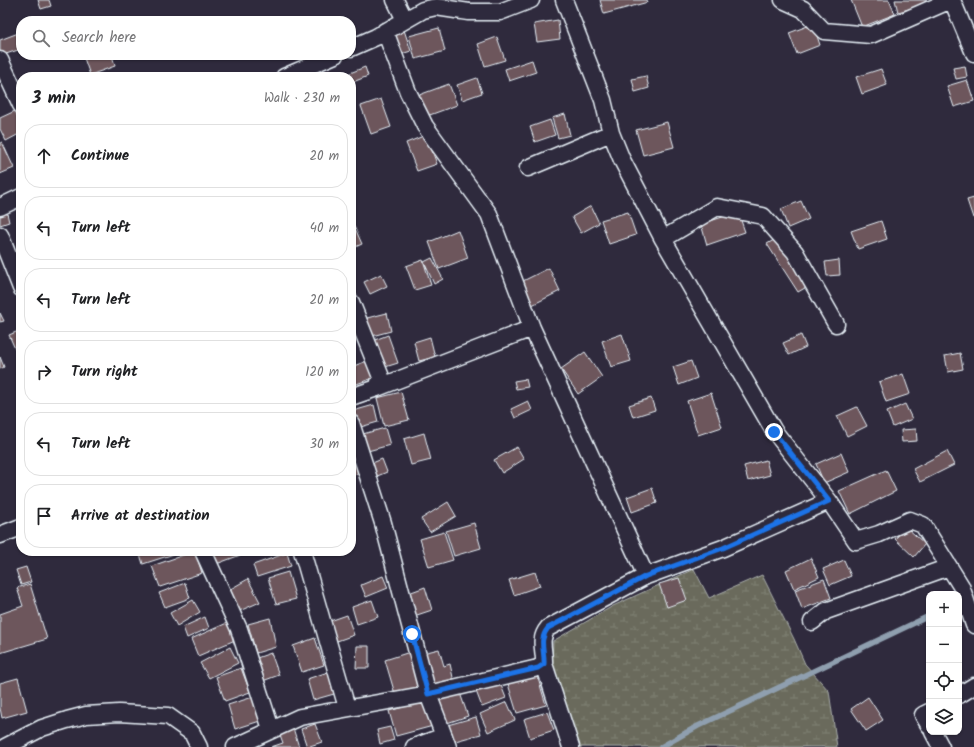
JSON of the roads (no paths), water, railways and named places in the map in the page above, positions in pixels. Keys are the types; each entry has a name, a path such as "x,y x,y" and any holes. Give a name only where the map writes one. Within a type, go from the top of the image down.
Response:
{"street":[{"path":"395,0 405,20"},
{"path":"356,46 423,10 436,8 469,12 500,12 531,0"},
{"path":"564,0 603,100 611,133 622,160 663,239 774,432 829,501 856,541 879,534 910,520 923,525 960,586 973,623"},
{"path":"782,0 803,9 824,32 871,35 952,0 974,53"},
{"path":"385,31 408,92 425,126 489,214 532,328 646,576"},
{"path":"0,60 16,94"},
{"path":"296,72 323,60"},
{"path":"528,168 611,133"},
{"path":"0,207 16,199"},
{"path":"663,239 717,207 763,216 796,252 836,324"},
{"path":"0,235 16,275"},
{"path":"356,314 381,377 377,388"},
{"path":"356,395 532,328"},
{"path":"356,439 383,523 428,694 446,742 414,747"},
{"path":"571,747 544,664 542,641 543,634 548,628 646,576 723,548 829,501"},
{"path":"0,535 16,529"},
{"path":"205,556 239,629 271,729"},
{"path":"303,556 347,708"},
{"path":"812,622 826,611 949,567"},
{"path":"235,747 271,729 300,717 428,694 534,670 544,664"},
{"path":"962,693 974,686"},
{"path":"5,747 42,728 67,720 86,715 119,713 168,716 192,733 199,747"},
{"path":"935,735 941,747"}],"waterway":[{"path":"661,747 698,726 926,617"}]}
